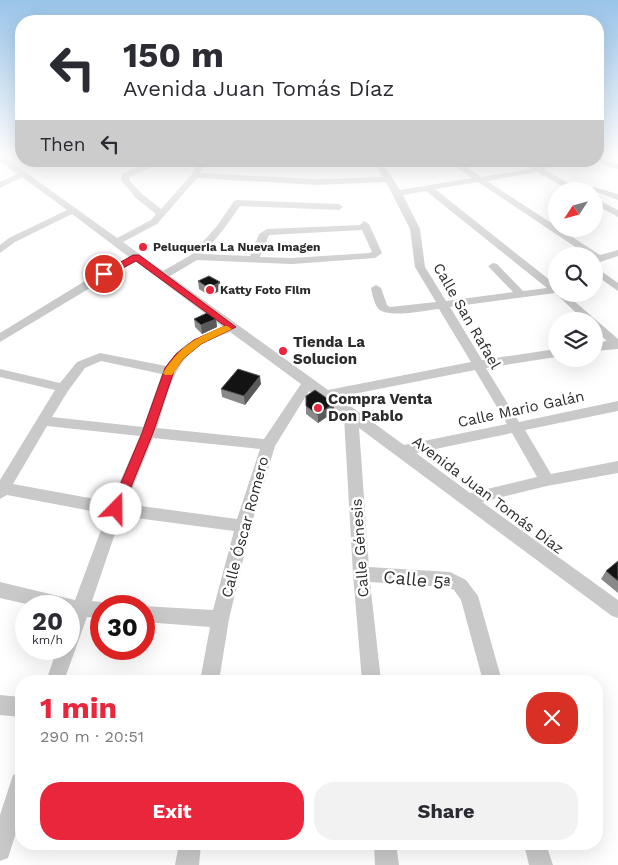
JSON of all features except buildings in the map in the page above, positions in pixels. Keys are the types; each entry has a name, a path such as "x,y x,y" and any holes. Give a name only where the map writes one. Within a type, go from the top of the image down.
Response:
{"street":[{"name":"Avenida Juan Tomás Díaz","path":"53,196 326,395 465,500 618,610"},
{"path":"139,196 161,213"},
{"path":"116,242 140,232 154,222 175,196"},
{"path":"163,276 195,258 220,228 237,203 295,196"},
{"path":"320,196 339,207"},
{"name":"Calle San Rafael","path":"400,196 415,229 420,267 548,480"},
{"path":"437,196 548,284"},
{"path":"506,196 579,247"},
{"path":"603,205 618,214"},
{"path":"0,250 12,240 72,211"},
{"path":"195,258 254,260 292,261 371,256 377,253 365,226 314,232 267,232 264,234 254,260"},
{"path":"0,235 12,240"},
{"path":"603,258 616,255"},
{"path":"0,338 89,283 136,257"},
{"path":"493,266 521,295"},
{"path":"603,276 618,288"},
{"path":"376,288 382,307 387,310 442,306 548,291"},
{"path":"569,302 581,312"},
{"path":"81,609 116,509 148,433 169,371 179,356 197,342 232,327"},
{"path":"603,332 617,344"},
{"path":"603,346 617,344"},
{"path":"326,395 548,354"},
{"path":"169,371 100,357 89,360 81,365 63,388 2,491 243,526"},
{"path":"0,373 63,388"},
{"name":"Calle Óscar Romero","path":"211,675 220,620 243,526 268,445 308,383"},
{"name":"Calle Mario Galán","path":"402,451 618,406"},
{"name":"Calle Génesis","path":"351,414 369,675"},
{"path":"44,421 268,445"},
{"path":"465,500 548,480 618,467"},
{"name":"Calle 5ª","path":"361,574 450,580 460,585 469,596 490,675"},
{"path":"0,590 90,609"},
{"path":"155,615 220,620"},
{"path":"57,675 62,660"},
{"path":"0,705 15,706"},
{"path":"0,850 15,802"},
{"path":"187,865 189,850"},
{"path":"386,850 387,865"},
{"path":"537,850 541,865"}],"slow traffic":[{"path":"168,373 179,356 197,342 227,329"}],"place":[{"name":"Peluqueria La Nueva Imagen","path":"143,247"},
{"name":"Katty Foto Film","path":"210,290"},
{"name":"Tienda La Solucion","path":"283,351"},
{"name":"Compra Venta Don Pablo","path":"318,408"}],"route":[{"path":"104,274 136,257 232,327 197,342 179,356 169,371 148,433 116,509"}]}
